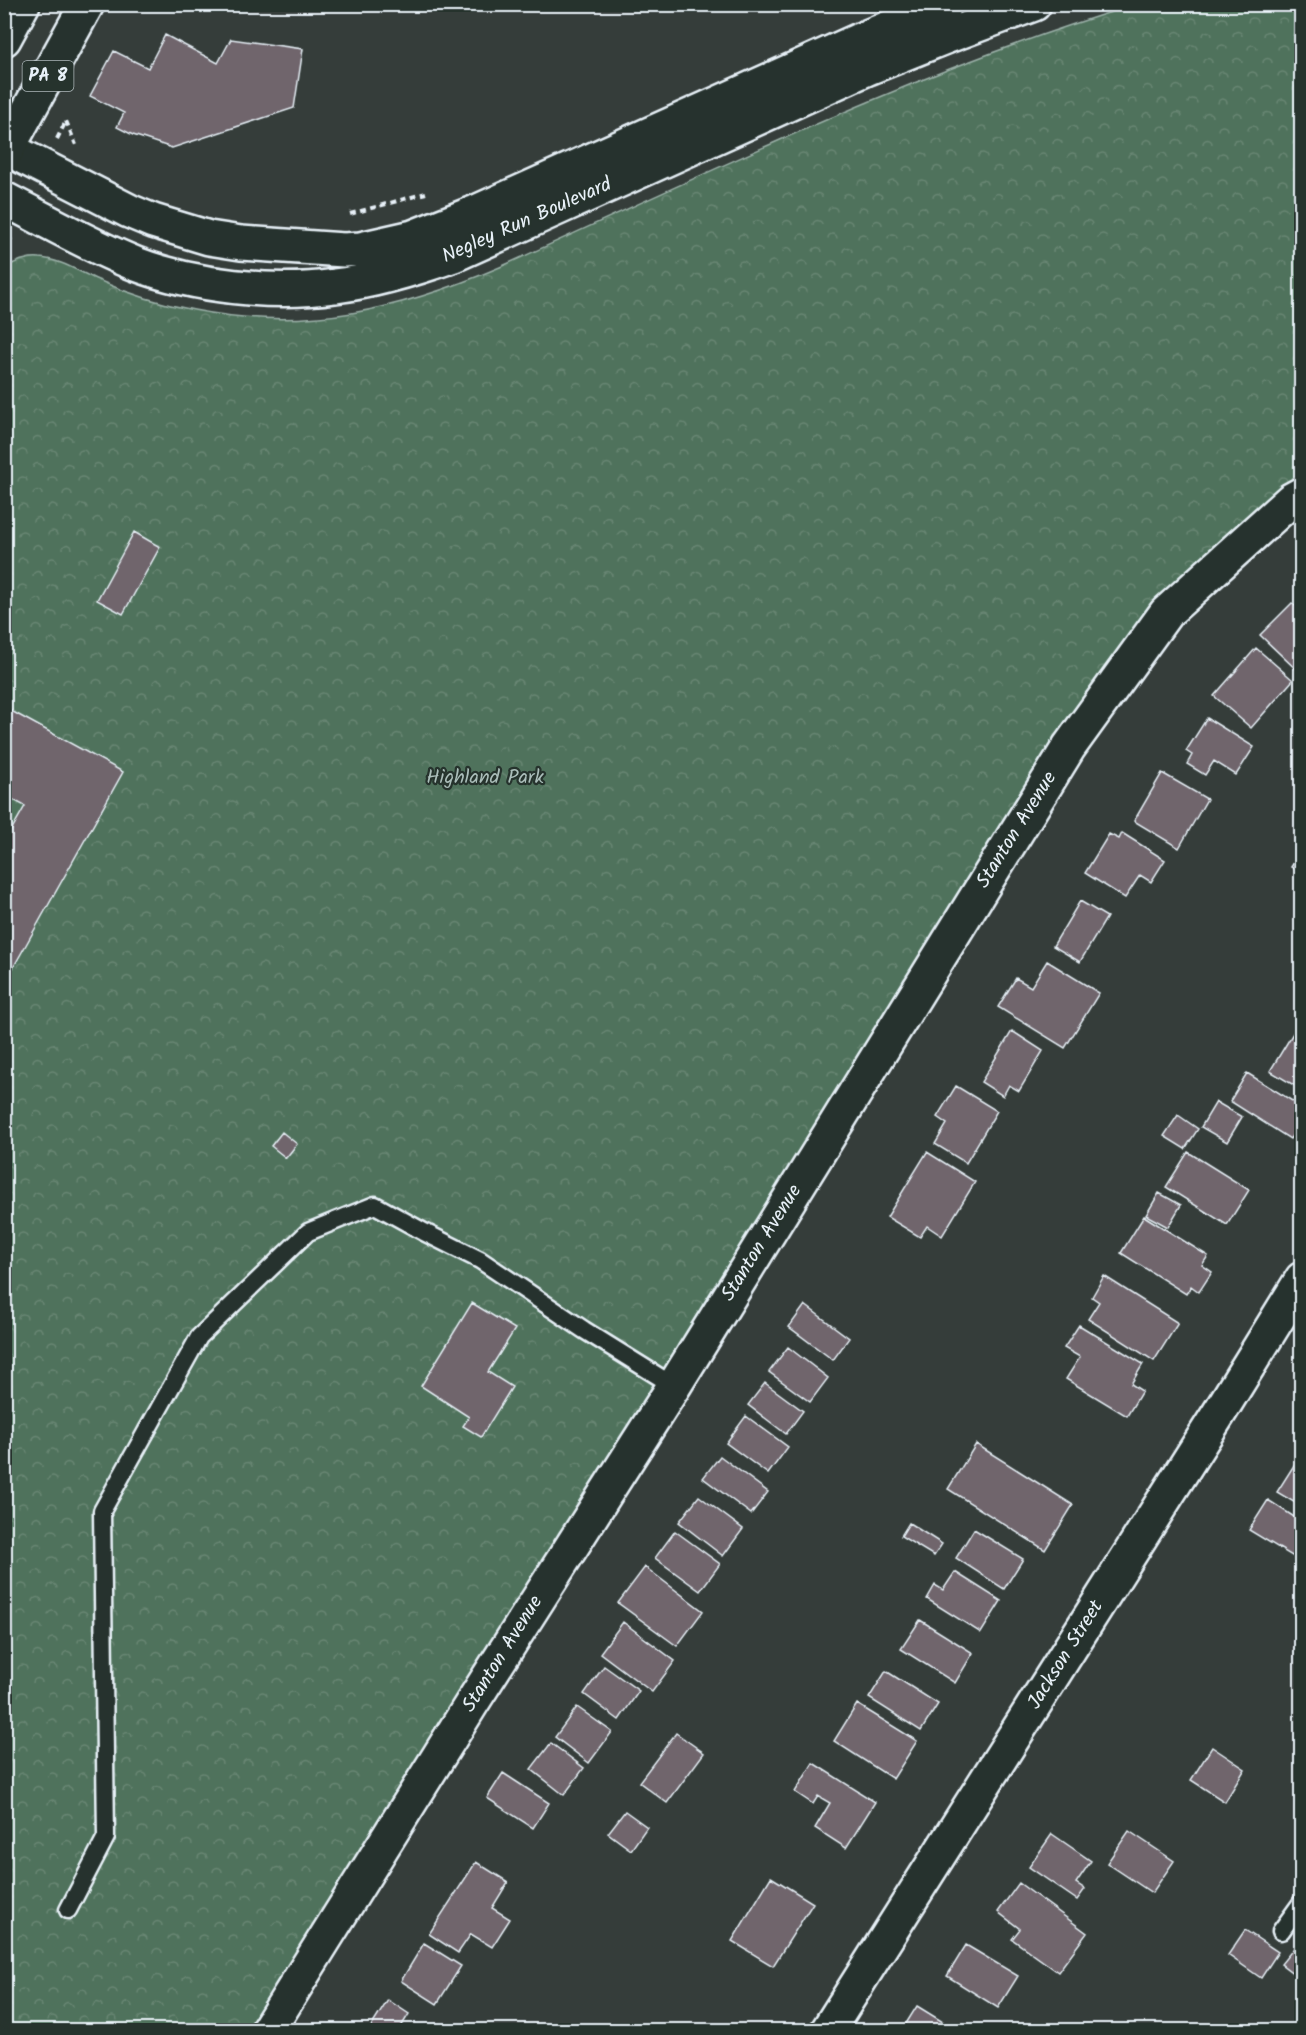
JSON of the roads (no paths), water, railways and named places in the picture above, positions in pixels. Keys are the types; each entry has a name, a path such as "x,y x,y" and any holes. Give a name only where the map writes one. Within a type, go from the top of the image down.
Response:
{"main road":[{"name":"PA 8","path":"4,39 23,4"},
{"name":"PA 8","path":"6,150 87,4"},
{"name":"Negley Run Boulevard","path":"6,150 129,211 180,231 209,238 270,246 360,249 413,237 476,212 857,41 946,4"},
{"name":"Negley Run Boulevard","path":"4,199 109,252 168,274 200,281 268,288 333,287 403,272 454,255 868,68 1034,4"},
{"name":"Stanton Avenue","path":"268,2031 466,1713 674,1386 1069,747 1166,613 1291,500 1302,494"},
{"name":"Jackson Street","path":"828,2031 1302,1279"}],"lane":[{"path":"68,1910 106,1837 102,1511 199,1337 308,1232 375,1204 480,1260 584,1330 674,1386"},
{"path":"1281,1930 1302,1902"}],"park label":[{"name":"Highland Park","path":"485,778"}]}
